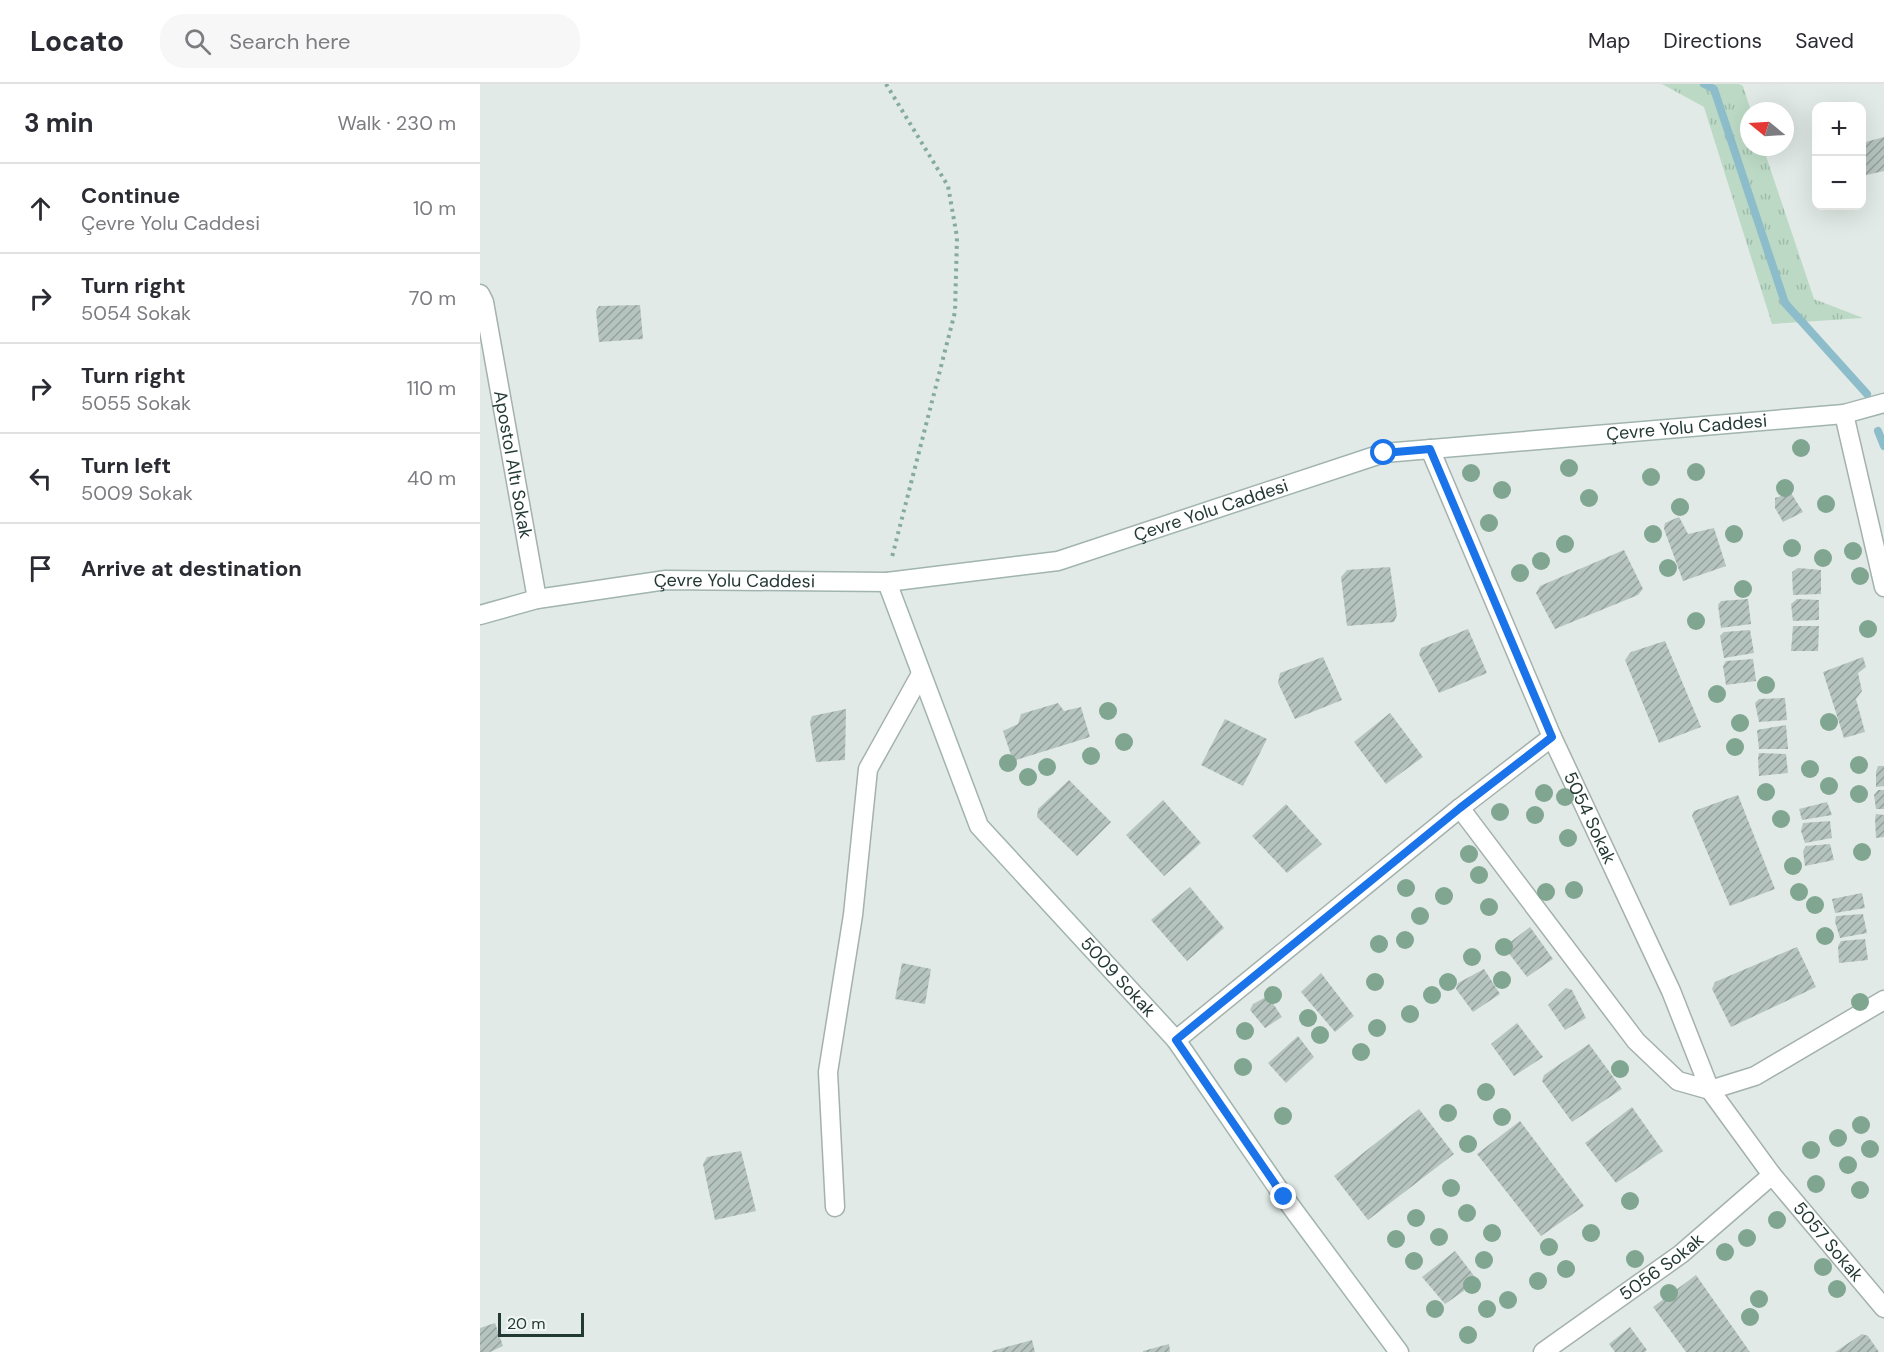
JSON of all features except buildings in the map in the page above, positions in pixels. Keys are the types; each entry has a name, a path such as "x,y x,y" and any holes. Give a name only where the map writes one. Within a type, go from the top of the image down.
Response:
{"street":[{"name":"Apostol Altı Sokak","path":"480,294 484,302 537,599"},
{"name":"Çevre Yolu Caddesi","path":"480,615 537,599 666,580 887,582 1058,561 1384,453 1844,414 1884,403"},
{"path":"1844,414 1884,587"},
{"name":"5054 Sokak","path":"1430,449 1552,737 1671,991 1710,1090 1772,1175"},
{"name":"5009 Sokak","path":"887,582 979,826 1176,1040 1284,1197 1399,1352"},
{"path":"835,1207 828,1072 852,915 868,769 921,674"},
{"path":"1176,1040 1460,808 1552,737"},
{"path":"1460,808 1636,1041 1678,1081 1710,1090 1755,1076 1884,1000"},
{"name":"5057 Sokak","path":"1772,1175 1884,1308"},
{"name":"5056 Sokak","path":"1544,1352 1681,1254 1772,1175"}],"path":[{"path":"886,84 948,186 957,237 955,312 887,582"}],"green space":[{"path":"1662,84 1739,84 1743,86 1748,102 1740,102 1740,156 1766,156 1814,299 1863,318 1772,324 1704,107"}],"waterway":[{"path":"1704,84 1714,89 1785,303 1867,394"},
{"path":"1878,431 1884,446"}],"route":[{"path":"1284,1197 1176,1040 1460,808 1552,737 1430,449 1384,453"}]}
